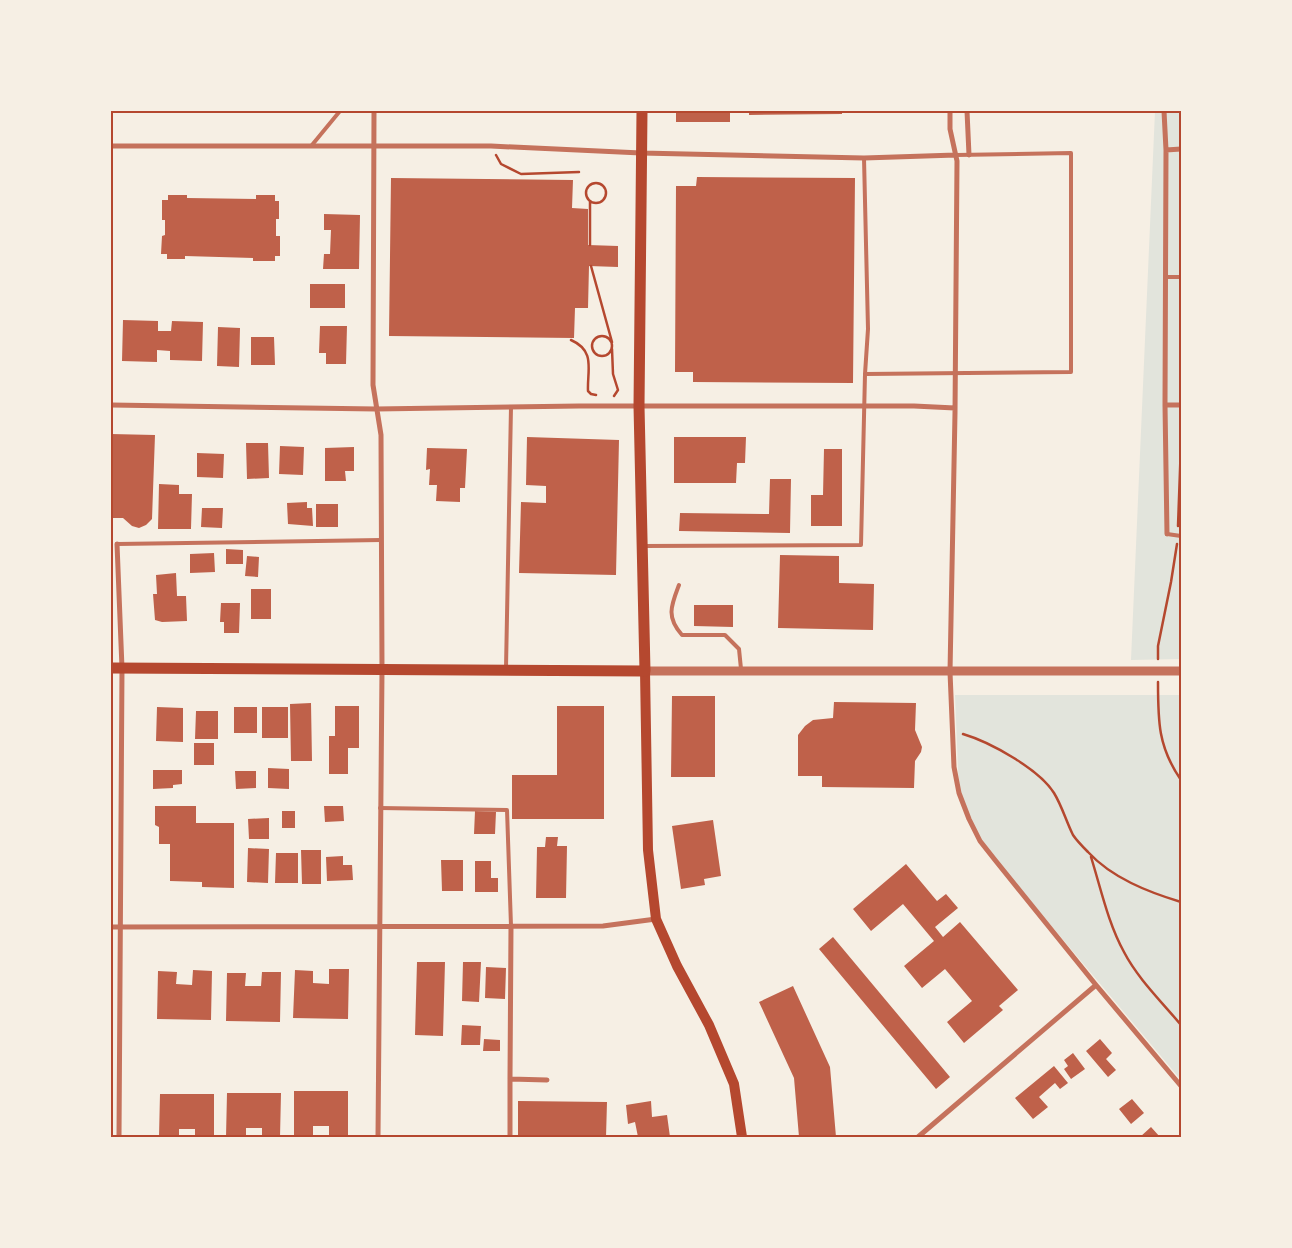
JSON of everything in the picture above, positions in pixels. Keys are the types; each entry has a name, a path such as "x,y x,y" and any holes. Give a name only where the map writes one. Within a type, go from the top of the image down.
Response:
{"main road":[{"path":"642,111 639,406 648,850 656,920 677,966 709,1025 734,1084 742,1137"},
{"path":"117,668 645,671"}],"street":[{"path":"374,111 373,386 381,435 382,670 378,1137"},
{"path":"950,111 950,129 956,155 955,408 950,672 954,768 959,793 980,841 1096,985 1181,1086"},
{"path":"968,111 969,155"},
{"path":"1164,111 1166,150 1165,405 1167,534"},
{"path":"111,146 491,146 641,153 864,158 956,155"},
{"path":"1166,150 1181,149"},
{"path":"111,405 376,409 639,406 914,406 955,408"},
{"path":"1165,405 1181,405"},
{"path":"117,544 121,927 119,1137"},
{"path":"645,671 1181,671"},
{"path":"111,927 603,926 656,920"},
{"path":"510,1137 511,926"},
{"path":"918,1137 1096,985"},
{"path":"510,1079 547,1080"}],"lane":[{"path":"312,145 340,111"},
{"path":"865,374 1071,372 1071,153 956,155"},
{"path":"641,546 861,545 865,374 868,329 864,158"},
{"path":"1166,277 1181,278"},
{"path":"506,670 511,407"},
{"path":"1167,534 1179,536"},
{"path":"117,544 381,540"},
{"path":"679,585 672,604 673,625 682,635 725,636 739,649 742,671"},
{"path":"380,808 507,810 511,926"}],"path":[{"path":"491,146 501,164 521,174 579,172"},
{"path":"590,202 596,204 605,199 606,193 601,184 594,183 588,186 586,192 590,202 590,245"},
{"path":"590,266 612,342 613,374 618,390 613,396"},
{"path":"612,342 604,336 597,337 592,345 593,352 599,356 605,356 612,349"},
{"path":"570,340 578,343 587,356 590,367 588,391 591,394 598,395"},
{"path":"587,356 593,352"},
{"path":"1181,443 1179,536 1158,646 1158,705 1163,743 1172,767 1181,780"},
{"path":"952,730 977,738 1011,757 1039,776 1054,792 1074,836 1102,866 1148,892 1181,902"},
{"path":"1091,855 1103,901 1124,952 1132,966 1181,1025"}],"shaded area":[{"path":"1155,111 1181,111 1181,659 1131,660"},
{"path":"955,695 1181,695 1181,1080 980,841 959,793"}],"building":[{"path":"676,111 730,111 730,122 676,122"},
{"path":"749,111 842,111 842,114 749,115"},
{"path":"697,177 855,178 853,383 693,382 693,372 675,372 676,186 696,186"},
{"path":"391,178 573,180 572,208 588,209 588,245 618,246 618,267 589,266 588,308 575,308 574,338 389,336"},
{"path":"168,195 187,195 187,198 256,199 256,195 275,195 275,201 279,201 279,219 276,219 276,236 280,236 280,256 275,256 275,261 253,261 253,258 185,256 185,259 167,259 167,254 161,254 162,236 165,235 165,220 162,220 162,200 168,200"},
{"path":"324,214 360,215 359,269 323,269 324,254 330,254 331,230 324,230"},
{"path":"310,284 345,284 345,308 310,308"},
{"path":"123,320 158,321 158,331 171,331 172,321 203,322 202,361 170,360 170,351 157,350 157,362 122,361"},
{"path":"320,326 347,326 346,364 326,364 326,353 319,353"},
{"path":"218,327 240,328 239,367 217,366"},
{"path":"251,337 274,337 275,365 251,365"},
{"path":"111,434 155,435 152,519 146,525 139,528 132,526 123,518 111,518"},
{"path":"527,437 619,440 616,575 519,573 521,502 546,503 546,486 526,485"},
{"path":"674,437 746,437 745,463 737,463 736,483 674,483"},
{"path":"246,443 268,443 269,478 247,479"},
{"path":"280,446 304,447 303,475 279,474"},
{"path":"354,447 354,471 345,471 346,481 325,481 325,448"},
{"path":"427,448 467,449 465,488 460,488 460,502 436,501 437,485 429,485 430,469 426,470"},
{"path":"824,449 842,449 842,526 811,526 811,495 823,495"},
{"path":"197,453 224,454 223,478 197,477"},
{"path":"770,479 791,479 790,533 679,531 680,513 769,514"},
{"path":"159,484 179,485 179,494 192,494 191,529 158,529"},
{"path":"307,502 307,508 312,508 313,526 288,524 287,503"},
{"path":"316,504 338,504 338,527 316,527"},
{"path":"202,508 223,508 222,528 201,527"},
{"path":"226,549 243,550 243,564 226,564"},
{"path":"214,553 215,572 190,573 190,554"},
{"path":"780,555 839,556 839,583 874,584 873,630 778,628"},
{"path":"247,556 259,557 258,577 245,576"},
{"path":"176,573 177,596 186,596 187,621 162,622 155,620 153,594 157,594 156,575"},
{"path":"251,589 271,589 271,619 251,619"},
{"path":"221,603 240,603 239,633 224,633 224,622 220,622"},
{"path":"694,605 733,605 733,627 694,626"},
{"path":"672,696 715,696 715,777 671,777"},
{"path":"834,702 916,703 915,730 922,747 915,761 914,788 822,787 822,776 798,776 798,735 813,720 833,718"},
{"path":"311,703 312,761 291,761 290,704"},
{"path":"335,706 359,706 359,748 348,748 348,774 329,774 329,736 335,736"},
{"path":"557,706 604,706 604,819 512,819 512,775 557,775"},
{"path":"157,707 183,708 183,742 156,741"},
{"path":"234,707 257,707 257,733 234,733"},
{"path":"262,707 288,707 288,738 262,738"},
{"path":"196,711 218,711 218,739 195,739"},
{"path":"194,743 214,743 214,765 194,765"},
{"path":"268,768 289,769 289,789 268,788"},
{"path":"153,770 182,770 182,784 173,785 173,788 153,789"},
{"path":"235,771 256,771 256,788 236,789"},
{"path":"155,806 196,806 196,823 234,823 234,888 202,887 202,882 170,881 170,844 159,844 159,827 155,825"},
{"path":"324,806 343,806 344,821 325,822"},
{"path":"282,811 295,811 295,828 282,828"},
{"path":"475,811 496,812 495,834 474,834"},
{"path":"269,818 269,839 249,839 248,819"},
{"path":"713,820 721,876 704,879 705,885 681,889 672,826"},
{"path":"546,837 558,837 557,846 567,846 566,898 536,898 537,847 545,847"},
{"path":"248,848 269,849 268,883 247,882"},
{"path":"301,850 321,850 321,884 302,884"},
{"path":"276,853 298,853 298,883 275,883"},
{"path":"343,856 343,865 352,865 353,880 327,881 326,857"},
{"path":"441,860 463,860 463,891 442,891"},
{"path":"475,861 491,861 491,878 498,878 498,892 475,892"},
{"path":"906,864 937,901 946,894 958,908 935,927 943,937 960,922 1018,990 999,1006 1003,1010 964,1043 947,1022 972,1001 945,969 922,988 904,966 934,941 903,904 871,931 853,909"},
{"path":"833,937 950,1077 936,1089 819,949"},
{"path":"417,962 445,962 443,1036 415,1035"},
{"path":"463,962 481,962 479,1002 462,1001"},
{"path":"486,967 506,968 505,999 485,998"},
{"path":"329,969 349,969 348,1019 293,1018 295,970 313,971 313,983 329,984"},
{"path":"193,970 212,971 211,1020 157,1019 158,971 177,972 176,984 192,985"},
{"path":"262,972 281,972 280,1022 226,1021 227,973 246,973 245,986 261,986"},
{"path":"793,986 830,1067 836,1137 799,1137 794,1078 759,1002"},
{"path":"462,1025 481,1026 480,1045 461,1045"},
{"path":"484,1039 500,1040 500,1051 483,1051"},
{"path":"1100,1039 1112,1053 1106,1059 1116,1070 1108,1077 1086,1051"},
{"path":"1073,1053 1085,1069 1071,1079 1064,1069 1068,1066 1064,1060"},
{"path":"1054,1066 1068,1083 1060,1089 1055,1083 1039,1097 1048,1107 1033,1119 1015,1098"},
{"path":"294,1091 348,1091 348,1137 329,1137 329,1126 313,1126 313,1137 294,1137"},
{"path":"227,1093 281,1093 280,1137 262,1137 262,1128 246,1128 246,1137 226,1137"},
{"path":"160,1094 214,1094 214,1137 195,1137 195,1129 179,1129 179,1137 159,1137"},
{"path":"1132,1099 1144,1113 1131,1124 1119,1109"},
{"path":"518,1101 607,1102 606,1137 518,1137"},
{"path":"651,1101 652,1117 667,1115 670,1137 638,1137 635,1122 628,1124 626,1105"},
{"path":"1151,1127 1160,1137 1140,1137"}]}
